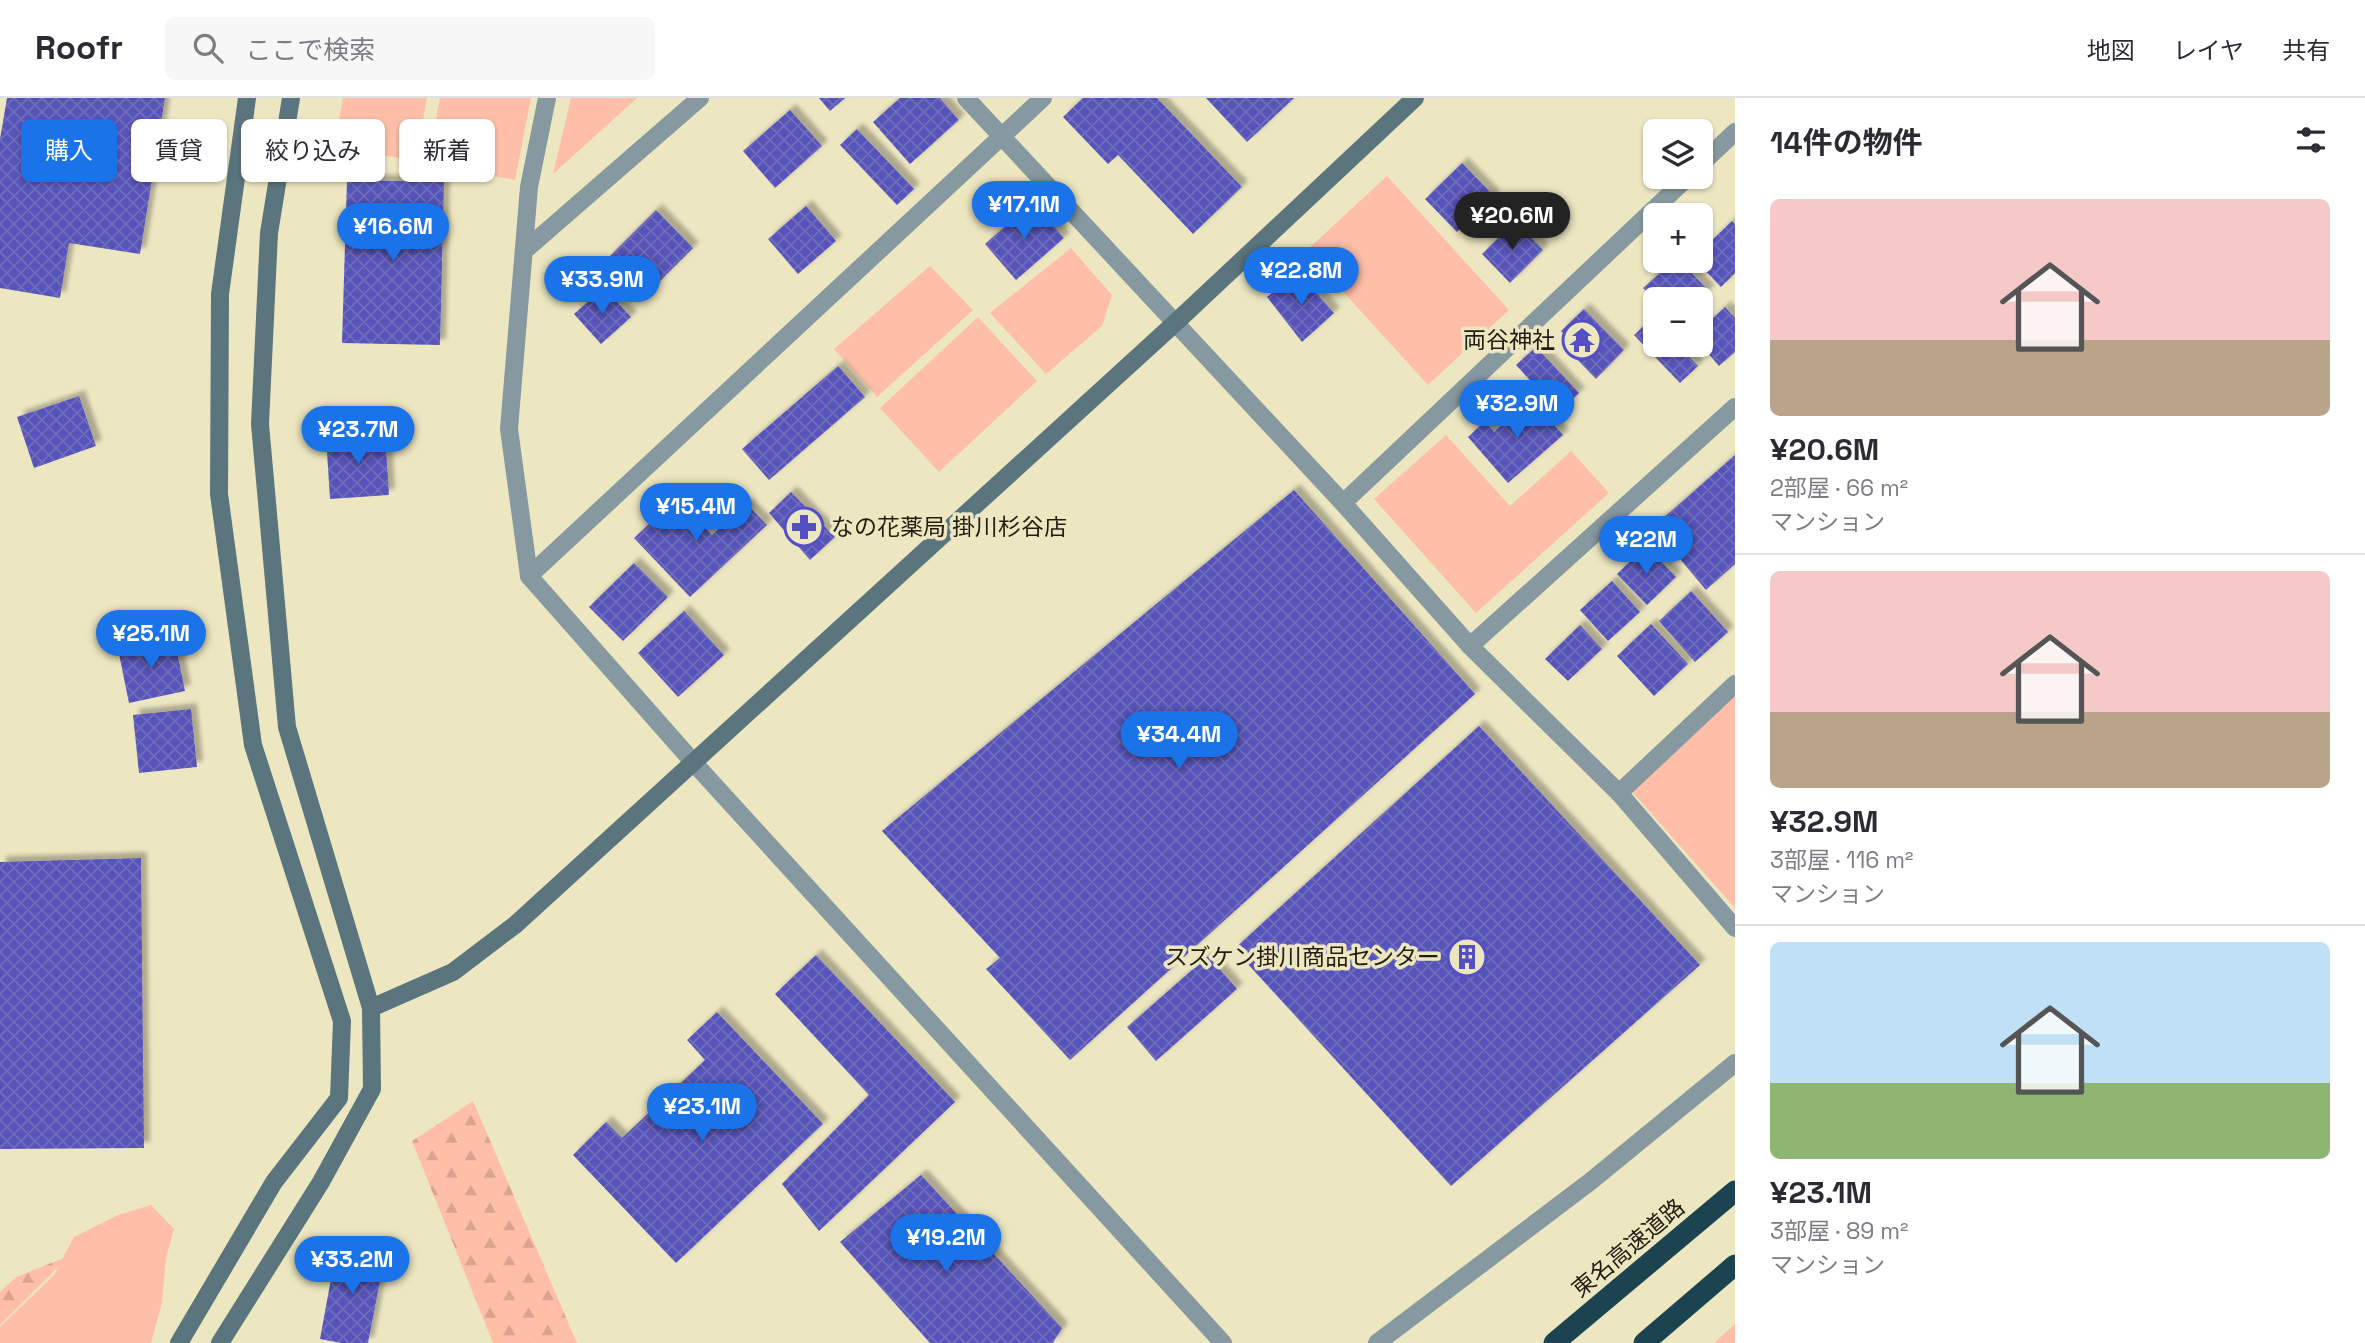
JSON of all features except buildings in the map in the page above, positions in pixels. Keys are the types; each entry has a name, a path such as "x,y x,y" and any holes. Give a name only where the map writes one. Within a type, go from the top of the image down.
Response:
{"highway":[{"name":"東名高速道路","path":"1554,1343 1735,1191"},
{"path":"1644,1343 1735,1265"}],"street":[{"path":"179,1343 274,1182 339,1098 342,1021 253,745 219,495 220,294 247,98"},
{"path":"220,1343 321,1182 372,1089 371,1008 287,727 260,424 269,233 291,98"},
{"path":"547,98 529,187 509,429 529,576 694,763 1223,1343"},
{"path":"524,251 700,98"},
{"path":"966,98 1343,503 1470,646 1619,793 1735,928"},
{"path":"529,576 1043,98"},
{"path":"371,1008 453,972 515,925 1174,324 1415,98"},
{"path":"1713,153 1735,132"},
{"path":"1343,503 1675,189"},
{"path":"1470,646 1735,407"},
{"path":"1619,793 1735,684"},
{"path":"1377,1343 1591,1181 1735,1063"}],"green space":[{"path":"343,98 427,98 423,119 399,119 399,158 385,156 385,119 339,119"},
{"path":"440,98 531,98 515,180 495,176 495,119 436,119"},
{"path":"571,98 637,98 553,174"},
{"path":"1387,176 1509,310 1428,385 1306,251"},
{"path":"1071,248 1112,295 1102,326 1046,374 990,313"},
{"path":"930,266 973,310 877,397 834,349"},
{"path":"978,317 1037,381 939,472 880,408"},
{"path":"1446,435 1510,506 1571,451 1609,493 1476,613 1374,499"},
{"path":"1735,692 1735,908 1627,786"},
{"path":"473,1101 577,1343 493,1343 412,1141"},
{"path":"151,1205 174,1229 166,1258 162,1303 151,1343 0,1343 0,1327 54,1275 74,1237 118,1215"},
{"path":"69,1256 0,1325 0,1292 16,1277"},
{"path":"1735,1324 1735,1343 1714,1343"}],"place":[{"name":"両谷神社","path":"1582,340"},
{"name":"なの花薬局 掛川杉谷店","path":"804,527"},
{"name":"スズケン掛川商品センター","path":"1467,957"}]}
